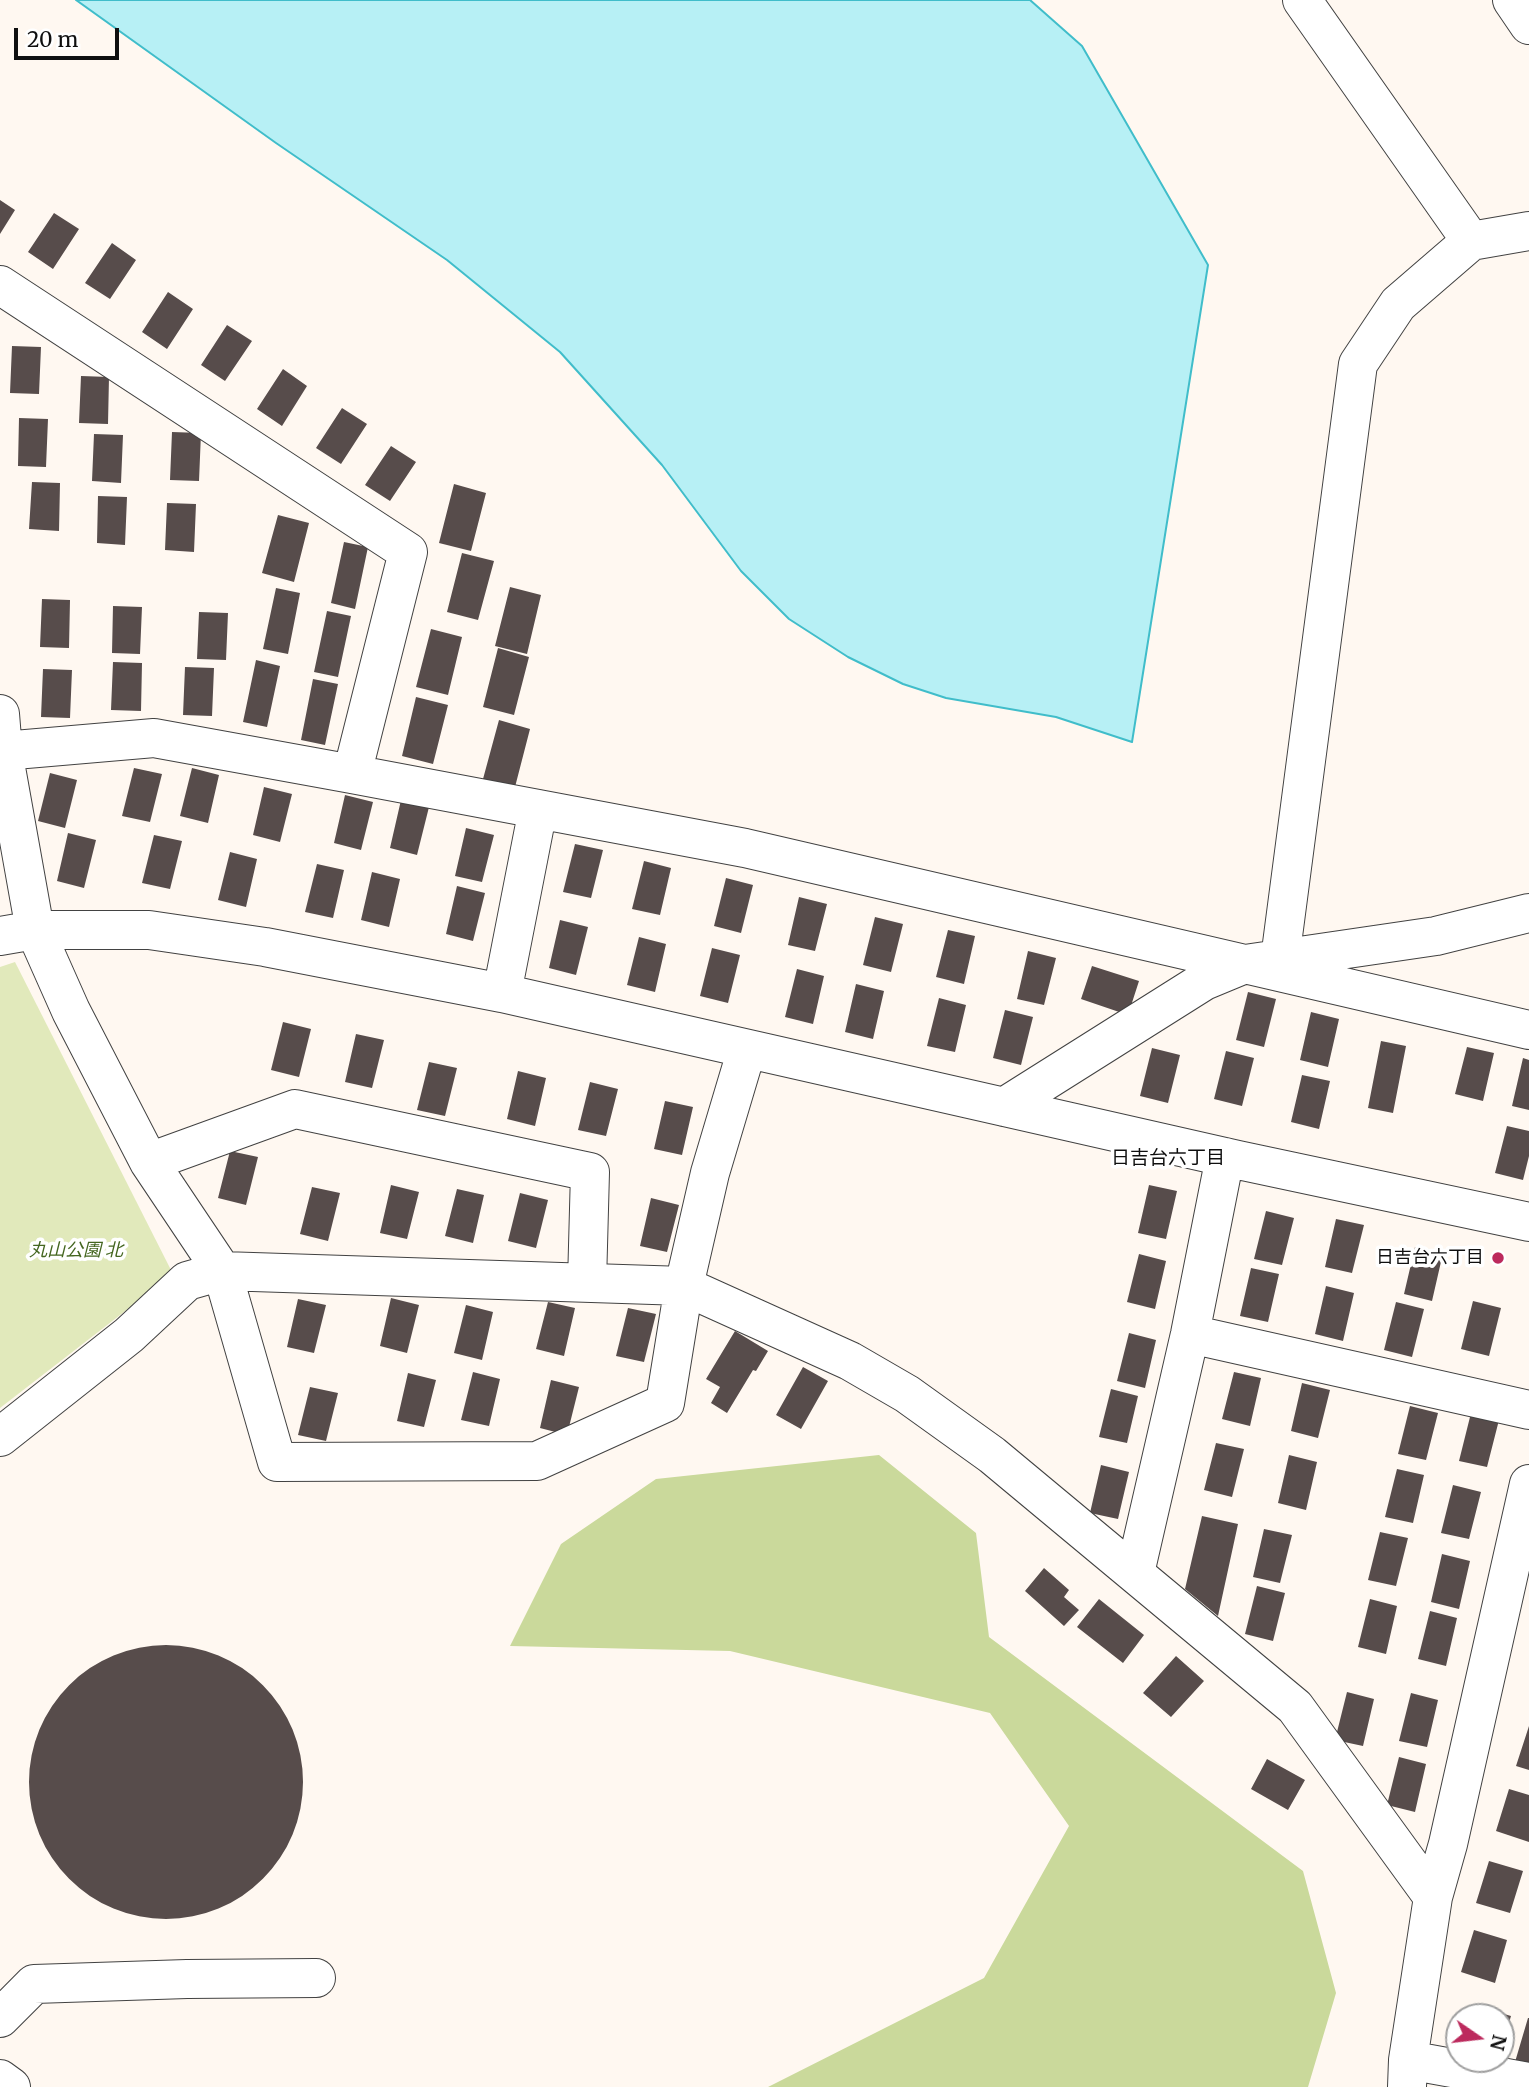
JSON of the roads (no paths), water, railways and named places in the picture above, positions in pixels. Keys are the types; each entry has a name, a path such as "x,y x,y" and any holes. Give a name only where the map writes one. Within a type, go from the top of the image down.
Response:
{"street":[{"path":"1302,0 1471,241"},
{"path":"1512,0 1529,25"},
{"path":"1263,962 1358,365 1398,303 1471,241 1529,231"},
{"path":"0,285 408,552 352,774"},
{"path":"747,1049 709,1173 684,1286 665,1403 537,1461 277,1462 222,1272 149,1162 71,1010 18,933 1,732 154,738 745,848 1263,962 1529,1030"},
{"path":"502,993 538,809"},
{"path":"1003,1107 1204,981 1263,962 1436,936 1529,913"},
{"path":"18,933 149,930 265,947 502,993 1225,1157 1529,1222"},
{"path":"149,1162 295,1109 590,1172 587,1283"},
{"path":"1135,1573 1190,1334 1225,1157"},
{"path":"0,1437 129,1335 187,1281 222,1272 684,1286 850,1361 907,1394 992,1455 1295,1707 1433,1897"},
{"path":"1190,1334 1529,1410"},
{"path":"1529,1484 1448,1844 1433,1897 1407,2073 1529,2082"},
{"path":"0,2018 34,1984 316,1978"},
{"path":"0,2079 11,2087"}],"water":[{"path":"76,0 1030,0 1082,46 1208,265 1132,742 1056,717 946,698 903,684 848,657 789,619 741,571 662,465 560,352 447,260 276,143"}],"place":[{"name":"日吉台六丁目","path":"1498,1258"}],"district":[{"name":"日吉台六丁目","path":"1168,1159"}],"park label":[{"name":"丸山公園 北","path":"76,1251"}]}
